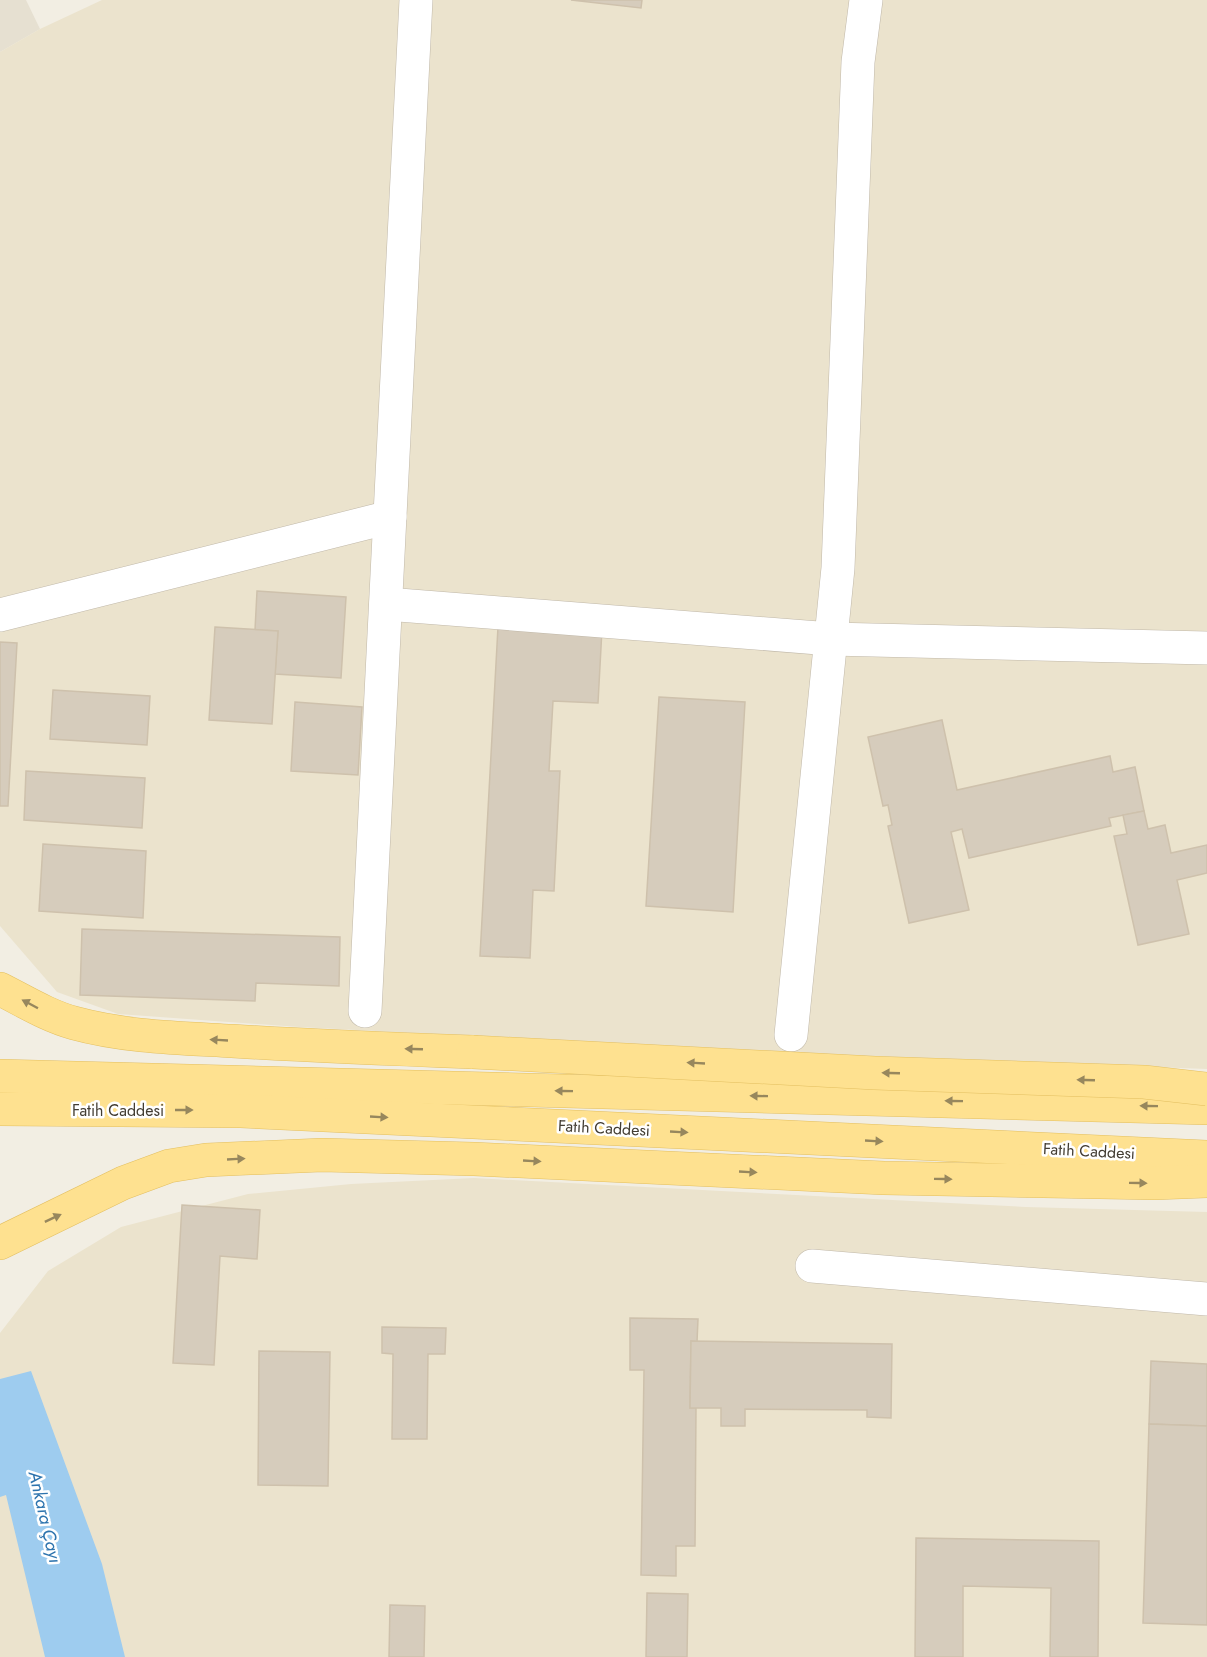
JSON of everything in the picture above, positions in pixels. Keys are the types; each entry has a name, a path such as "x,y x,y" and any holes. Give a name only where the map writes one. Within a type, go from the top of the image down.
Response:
{"main road":[{"path":"0,989 37,1009 72,1023 112,1032 164,1037 876,1072 1144,1082 1207,1089"},
{"name":"Fatih Caddesi","path":"0,1076 1207,1108"},
{"name":"Fatih Caddesi","path":"0,1109 241,1111 1207,1157"},
{"path":"0,1243 123,1183 169,1166 206,1160 322,1155 474,1159 884,1178 1155,1183 1207,1181"}],"street":[{"path":"365,1011 416,0"},
{"path":"791,1035 838,556 858,62 866,0"},
{"path":"0,615 390,517"},
{"path":"386,604 831,639 1207,648"},
{"path":"812,1266 1207,1299"}],"shaded area":[{"path":"0,0 26,0 40,29 0,52"},
{"path":"102,0 1207,0 1207,1069 836,1055 299,1027 118,1014 57,992 0,926 0,52 40,29"},
{"path":"474,1178 1026,1207 1207,1212 1207,1657 0,1657 0,1333 48,1271 121,1227 248,1194 351,1184"}],"water":[{"name":"Ankara Çayı","path":"31,1371 102,1564 125,1657 45,1657 6,1495 0,1497 0,1379"}],"building":[{"path":"571,0 642,0 641,8"},
{"path":"257,591 346,597 341,678 275,674 278,631 255,630"},
{"path":"215,627 278,631 272,724 209,720"},
{"path":"498,627 602,629 598,703 553,701 549,771 560,771 554,891 533,890 530,958 480,956"},
{"path":"0,642 17,643 8,806 0,806"},
{"path":"53,690 150,696 147,745 50,739"},
{"path":"659,697 745,702 733,912 646,906"},
{"path":"295,702 362,707 358,775 291,771"},
{"path":"942,720 957,790 1110,756 1113,772 1135,767 1144,811 1109,818 1111,826 969,858 962,829 951,832 969,910 909,923 888,826 892,825 888,805 883,806 868,737"},
{"path":"26,771 145,778 142,828 24,820"},
{"path":"1144,811 1148,829 1165,825 1171,853 1207,845 1207,873 1177,880 1189,934 1138,945 1114,836 1127,834 1123,815"},
{"path":"43,844 146,851 143,918 39,911"},
{"path":"82,929 340,937 339,986 256,983 255,1001 80,995"},
{"path":"182,1205 260,1210 257,1259 220,1256 214,1365 173,1363"},
{"path":"630,1318 698,1319 697,1342 691,1341 690,1408 696,1408 695,1546 676,1546 676,1576 641,1575 644,1370 630,1370"},
{"path":"382,1327 446,1328 445,1354 428,1354 427,1439 392,1439 393,1354 382,1353"},
{"path":"691,1341 892,1344 891,1418 867,1417 867,1410 745,1409 745,1426 721,1426 721,1408 690,1408"},
{"path":"259,1351 330,1352 328,1486 258,1485"},
{"path":"1151,1361 1207,1364 1207,1426 1149,1424"},
{"path":"1149,1424 1207,1426 1207,1625 1143,1623"},
{"path":"916,1538 1099,1541 1098,1657 1050,1657 1051,1588 963,1586 963,1657 915,1657"},
{"path":"647,1593 688,1594 687,1657 646,1657"},
{"path":"390,1605 425,1606 424,1657 389,1657"}]}
